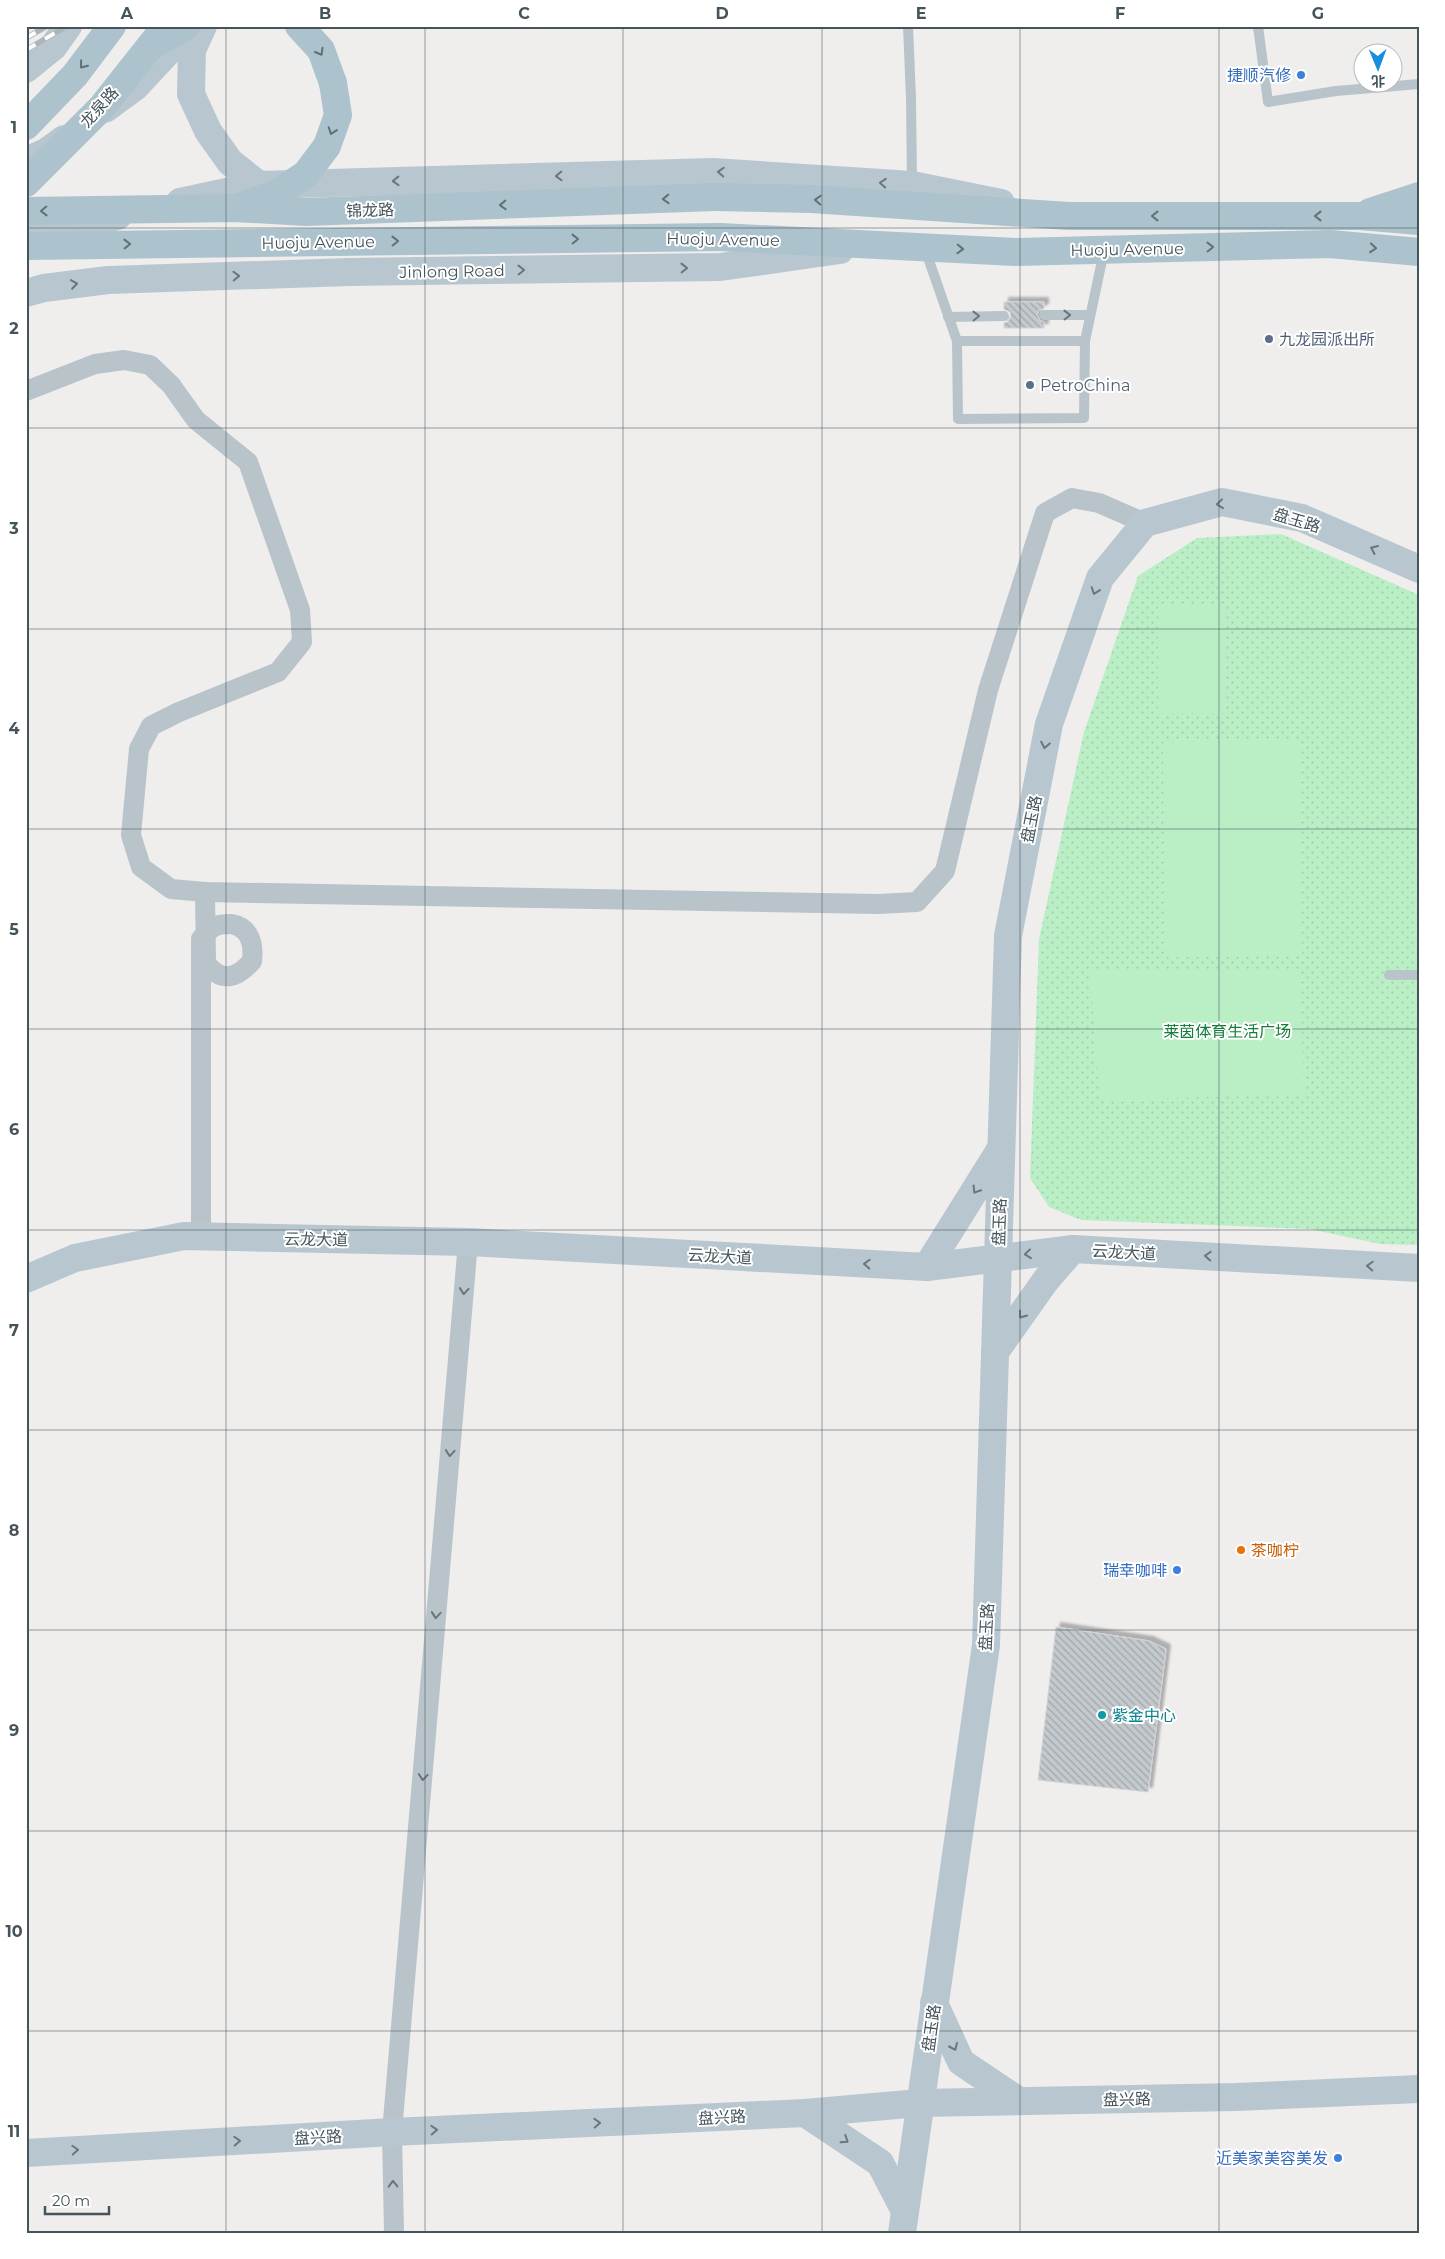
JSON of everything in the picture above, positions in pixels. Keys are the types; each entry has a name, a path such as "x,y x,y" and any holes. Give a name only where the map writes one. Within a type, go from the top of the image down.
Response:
{"main road":[{"path":"26,126 75,75 112,26"},
{"path":"159,35 186,26"},
{"path":"235,208 276,194 306,174 327,146 338,115 333,83 321,50 299,26"},
{"name":"龙泉路","path":"26,183 101,108 159,35"},
{"path":"1330,244 1360,216 1419,196"},
{"name":"锦龙路","path":"26,211 235,208 306,212 714,197"},
{"name":"Huoju Avenue","path":"714,197 811,199 1069,216 1360,216 1419,221"},
{"name":"Huoju Avenue","path":"26,246 720,237 1015,252 1330,244 1419,252"}],"street":[{"path":"26,69 53,47 68,26"},
{"path":"26,161 46,152 135,88 192,26"},
{"path":"203,26 192,50 191,94 208,130 230,162 259,185"},
{"path":"26,238 102,219 259,185 713,172 912,185 1069,216"},
{"path":"347,183 333,200 330,217 330,244 336,258 349,272"},
{"name":"Jinlong Road","path":"26,293 44,288 108,280 349,272 720,267 876,244"},
{"path":"26,391 96,364 124,360 150,365 171,385 196,420 248,462 300,610 302,642 278,672 179,712 151,726 139,749 131,835 141,867 171,889 205,892 878,904 917,902 945,871 988,690 1045,513 1072,498 1099,503 1145,523"},
{"name":"盘玉路","path":"904,2222 986,1645 1008,936 1049,724 1100,578 1145,523 1222,502 1302,518 1419,569"},
{"path":"201,1237 201,939 216,926 227,924 239,926 252,941 253,950 252,961 238,975 219,975 206,963 205,892"},
{"path":"927,1267 1001,1149"},
{"name":"云龙大道","path":"26,1279 75,1258 184,1236 468,1242 927,1267 1073,1249 1419,1268"},
{"path":"394,2233 392,2132 468,1242"},
{"path":"995,1352 1046,1280 1073,1249"},
{"path":"934,2003 961,2062 1019,2101"},
{"name":"盘兴路","path":"26,2153 392,2132 805,2113 920,2103 1236,2097 1419,2089"},
{"path":"805,2113 880,2163 904,2222"}],"lane":[{"path":"908,26 912,98 912,185"},
{"path":"1258,26 1268,102 1336,91 1419,84"},
{"path":"925,248 957,341 958,419 1084,418 1085,341 1104,250"},
{"path":"1044,316 1090,315"},
{"path":"948,317 1004,316"},
{"path":"957,341 1085,341"},
{"path":"1389,975 1419,975"}],"green space":[{"name":"莱茵体育生活广场","path":"1281,534 1419,595 1419,1245 1380,1244 1310,1229 1081,1220 1049,1207 1030,1178 1039,939 1084,732 1138,576 1197,538"},
{"path":"1158,604 1225,604 1226,713 1158,713"},
{"path":"1300,740 1302,956 1165,957 1163,742"},
{"path":"1300,969 1304,1094 1100,1100 1090,971"}],"building":[{"path":"1004,302 1044,302 1044,308 1038,311 1037,315 1040,321 1044,322 1044,328 1004,328 1004,323 1008,322 1011,316 1010,312 1004,309"},
{"name":"紫金中心","path":"1056,1627 1149,1641 1166,1649 1148,1792 1038,1780"}],"railway":[{"path":"26,38 47,26"},
{"path":"26,50 67,26"}],"place":[{"name":"捷顺汽修","path":"1301,75"},
{"name":"九龙园派出所","path":"1269,339"},
{"name":"PetroChina","path":"1030,385"},
{"name":"茶咖柠","path":"1241,1550"},
{"name":"瑞幸咖啡","path":"1177,1570"},
{"name":"紫金中心","path":"1102,1715"},
{"name":"近美家美容美发","path":"1338,2158"}]}
